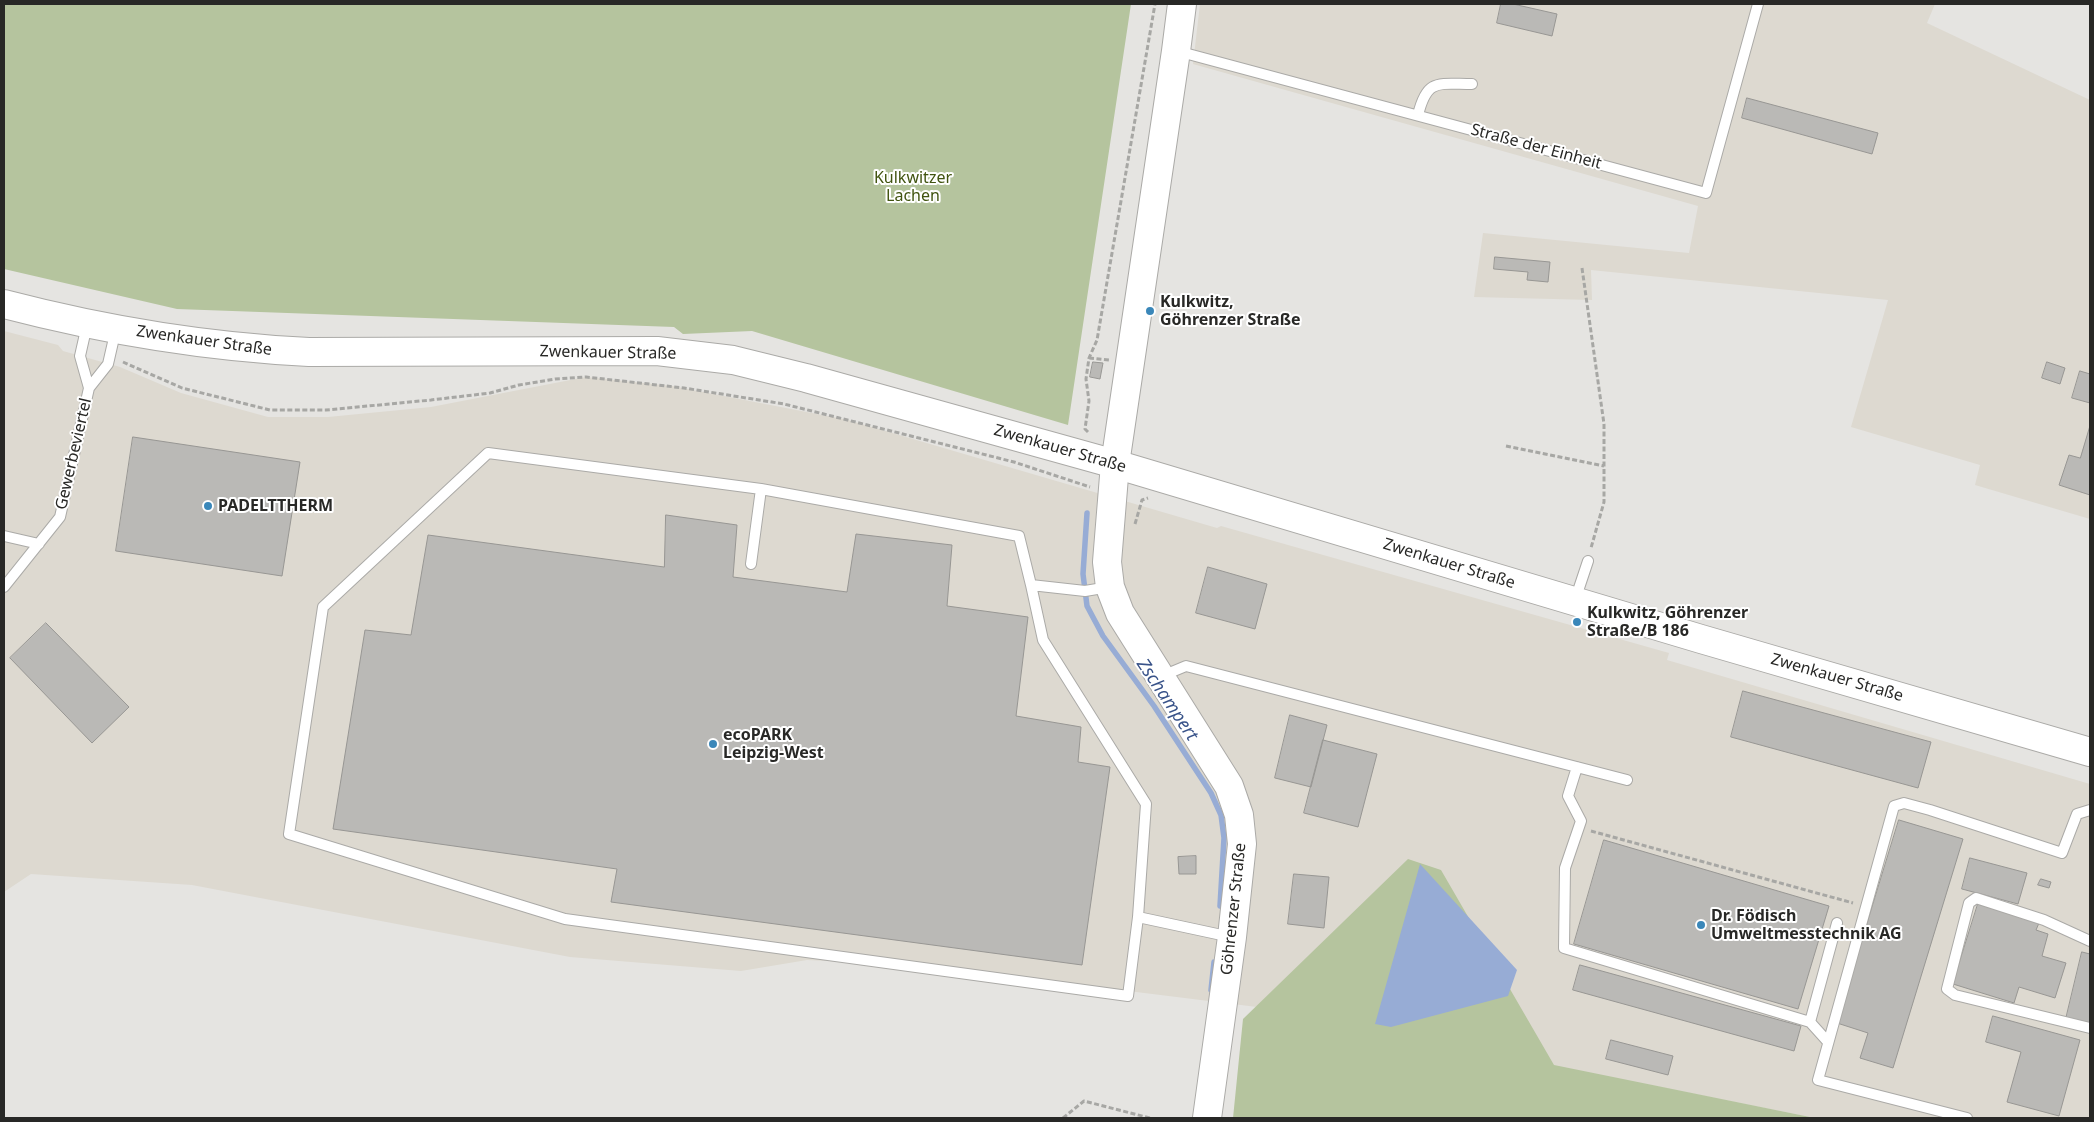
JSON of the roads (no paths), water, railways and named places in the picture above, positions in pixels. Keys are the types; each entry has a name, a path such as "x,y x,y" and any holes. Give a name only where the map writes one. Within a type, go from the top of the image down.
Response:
{"main road":[{"path":"1115,464 1176,51 1172,4"},
{"name":"Zwenkauer Straße","path":"4,304 87,324 252,349 309,352 657,351 732,360 1115,464 1575,602 2090,752"},
{"name":"Göhrenzer Straße","path":"1115,464 1107,562 1110,587 1120,613 1229,786 1239,815 1242,844 1232,937 1207,1118"}],"lane":[{"name":"Straße der Einheit","path":"1176,51 1706,193 1758,4"},
{"path":"1418,115 1425,93 1429,89 1448,84 1472,84"},
{"name":"Gewerbeviertel","path":"87,324 80,356 89,388"},
{"name":"Gewerbeviertel","path":"4,587 60,517 89,388 108,364 116,329"},
{"path":"488,454 761,489 1019,536 1031,585 1043,640 1146,804 1138,917 1128,996 566,919 289,834 323,607 488,454"},
{"path":"751,564 761,489"},
{"path":"4,536 40,544"},
{"path":"1575,602 1588,561"},
{"path":"1031,585 1085,591 1110,587"},
{"path":"1159,677 1186,666 1627,780"},
{"path":"1577,767 1568,796 1581,820 1565,868 1564,948 1810,1022 1828,1042"},
{"path":"1967,1118 1818,1080 1894,806 1904,803 1930,810 2062,853 2076,814 2090,810"},
{"path":"2090,942 2044,920 1976,898 1969,903 1947,989 1955,995 2090,1028"},
{"path":"1138,917 1232,937"},
{"path":"1810,1022 1837,923"}],"water":[{"path":"1420,864 1517,970 1508,996 1391,1027 1375,1024"}],"waterway":[{"name":"Zschampert","path":"1087,513 1083,574 1087,606 1103,636 1154,706 1211,793 1221,815 1224,838 1220,906"},
{"name":"Zschampert","path":"1211,990 1214,962"}],"place":[{"name":"Kulkwitz, Göhrenzer Straße","path":"1150,311"},
{"name":"PADELTTHERM","path":"208,506"},
{"name":"Kulkwitz, Göhrenzer Straße/B 186","path":"1577,622"},
{"name":"ecoPARK Leipzig-West","path":"713,744"},
{"name":"Dr. Födisch Umweltmesstechnik AG","path":"1701,925"}],"park label":[{"name":"Kulkwitzer Lachen","path":"913,187"}]}
